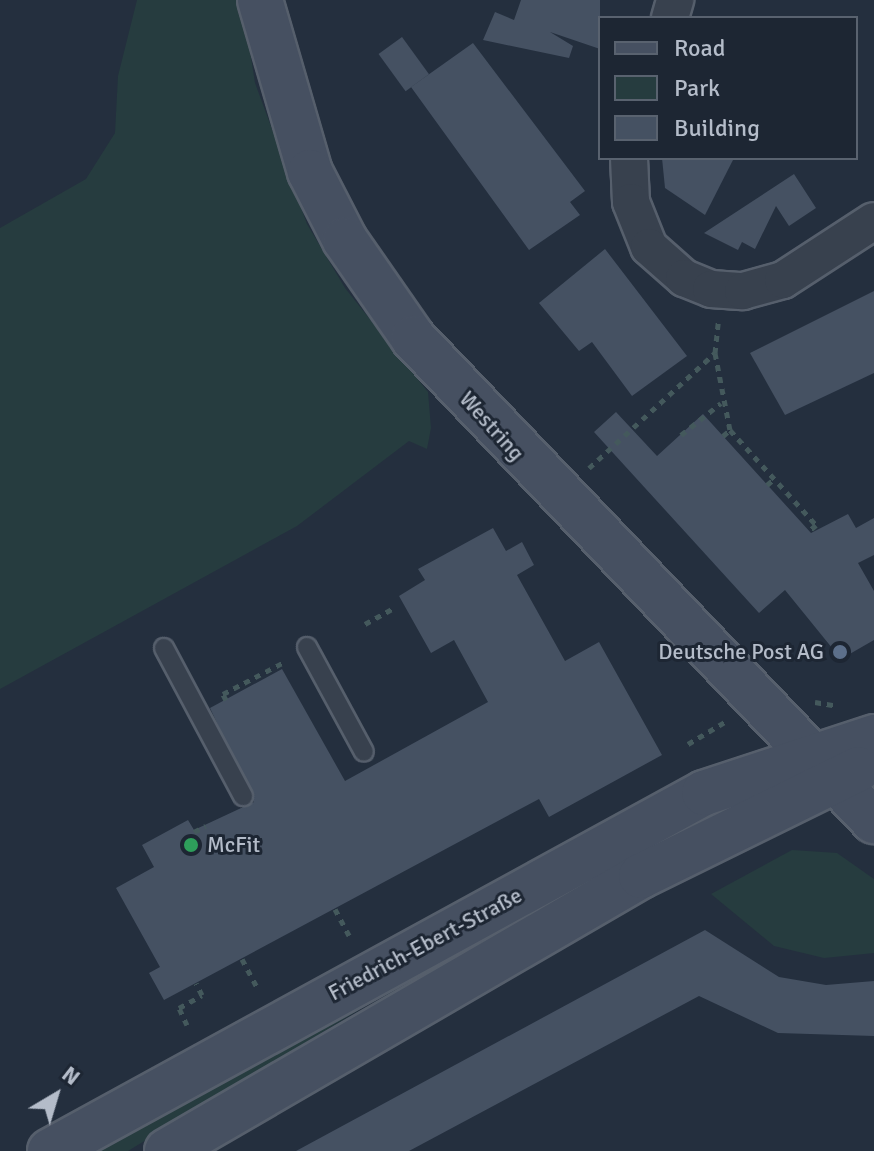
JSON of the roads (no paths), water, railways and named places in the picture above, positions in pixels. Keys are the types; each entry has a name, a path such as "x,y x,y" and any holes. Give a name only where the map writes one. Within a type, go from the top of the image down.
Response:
{"main road":[{"name":"Westring","path":"260,0 310,172 345,240 413,338 874,821"},
{"path":"822,768 874,737"},
{"path":"822,768 874,761"},
{"name":"Friedrich-Ebert-Straße","path":"50,1151 704,793 822,768"},
{"name":"Friedrich-Ebert-Straße","path":"167,1151 822,768"}],"street":[{"path":"629,160 631,202 649,247 684,278 720,289 783,280 874,221"}],"lane":[{"path":"164,648 243,796"},
{"path":"307,648 364,752"}],"place":[{"name":"Deutsche Post AG","path":"840,652"},
{"name":"McFit","path":"191,845"}]}
